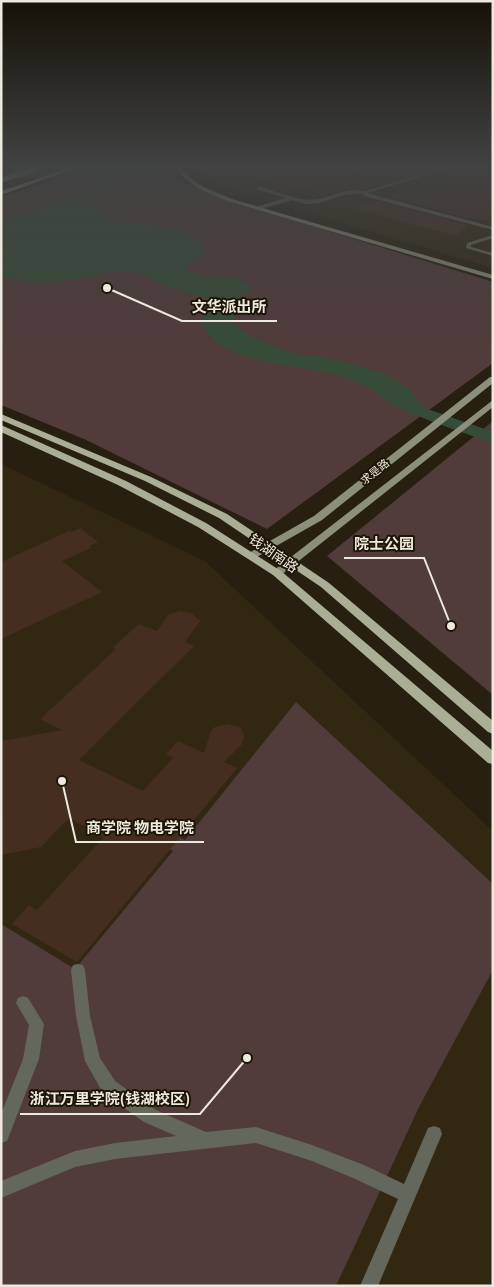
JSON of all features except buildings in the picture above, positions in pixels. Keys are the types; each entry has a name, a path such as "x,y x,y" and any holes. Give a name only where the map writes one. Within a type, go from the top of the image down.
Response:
{"main road":[{"name":"钱湖南路","path":"1,417 156,483 223,516 325,585 493,729"},
{"name":"钱湖南路","path":"1,428 122,482 202,525 277,573 493,759"}],"street":[{"path":"320,226 493,277"},
{"name":"求是路","path":"251,556 318,518 493,379"},
{"name":"求是路","path":"277,573 493,402"}],"lane":[{"path":"493,236 469,244 468,248 493,255"},
{"path":"483,252 493,249"},
{"path":"78,970 83,1016 93,1061 109,1087 150,1116 208,1142"},
{"path":"1,1135 12,1113 33,1050 37,1024 23,1003"},
{"path":"369,1286 434,1134"},
{"path":"1,1190 75,1159 115,1151 208,1142 256,1135 312,1153 358,1171 408,1195"}],"shaded area":[{"path":"1,226 312,226 493,282 493,363 267,529 84,439 1,405"},
{"path":"1,226 157,226 175,228 199,239 203,250 203,255 187,267 188,270 204,275 229,277 245,281 252,286 249,292 239,298 240,302 233,323 250,336 295,354 327,357 384,373 410,389 417,401 425,408 493,432 493,443 410,413 358,383 325,372 263,361 233,351 220,344 208,334 203,326 203,317 208,298 164,286 144,274 123,270 76,279 40,283 1,277"},
{"path":"353,226 493,226 493,268"},
{"path":"493,421 493,695 327,556"},
{"path":"1,464 205,561 493,831 493,1286 1,1286"},
{"path":"296,702 493,884 493,970 420,1105 336,1286 1,1286 1,924 75,969 173,851 158,843 167,832 185,840"}],"place":[{"name":"文华派出所","path":"107,288"},
{"name":"院士公园","path":"451,626"},
{"name":"商学院 物电学院","path":"62,781"},
{"name":"浙江万里学院(钱湖校区)","path":"247,1058"}]}
